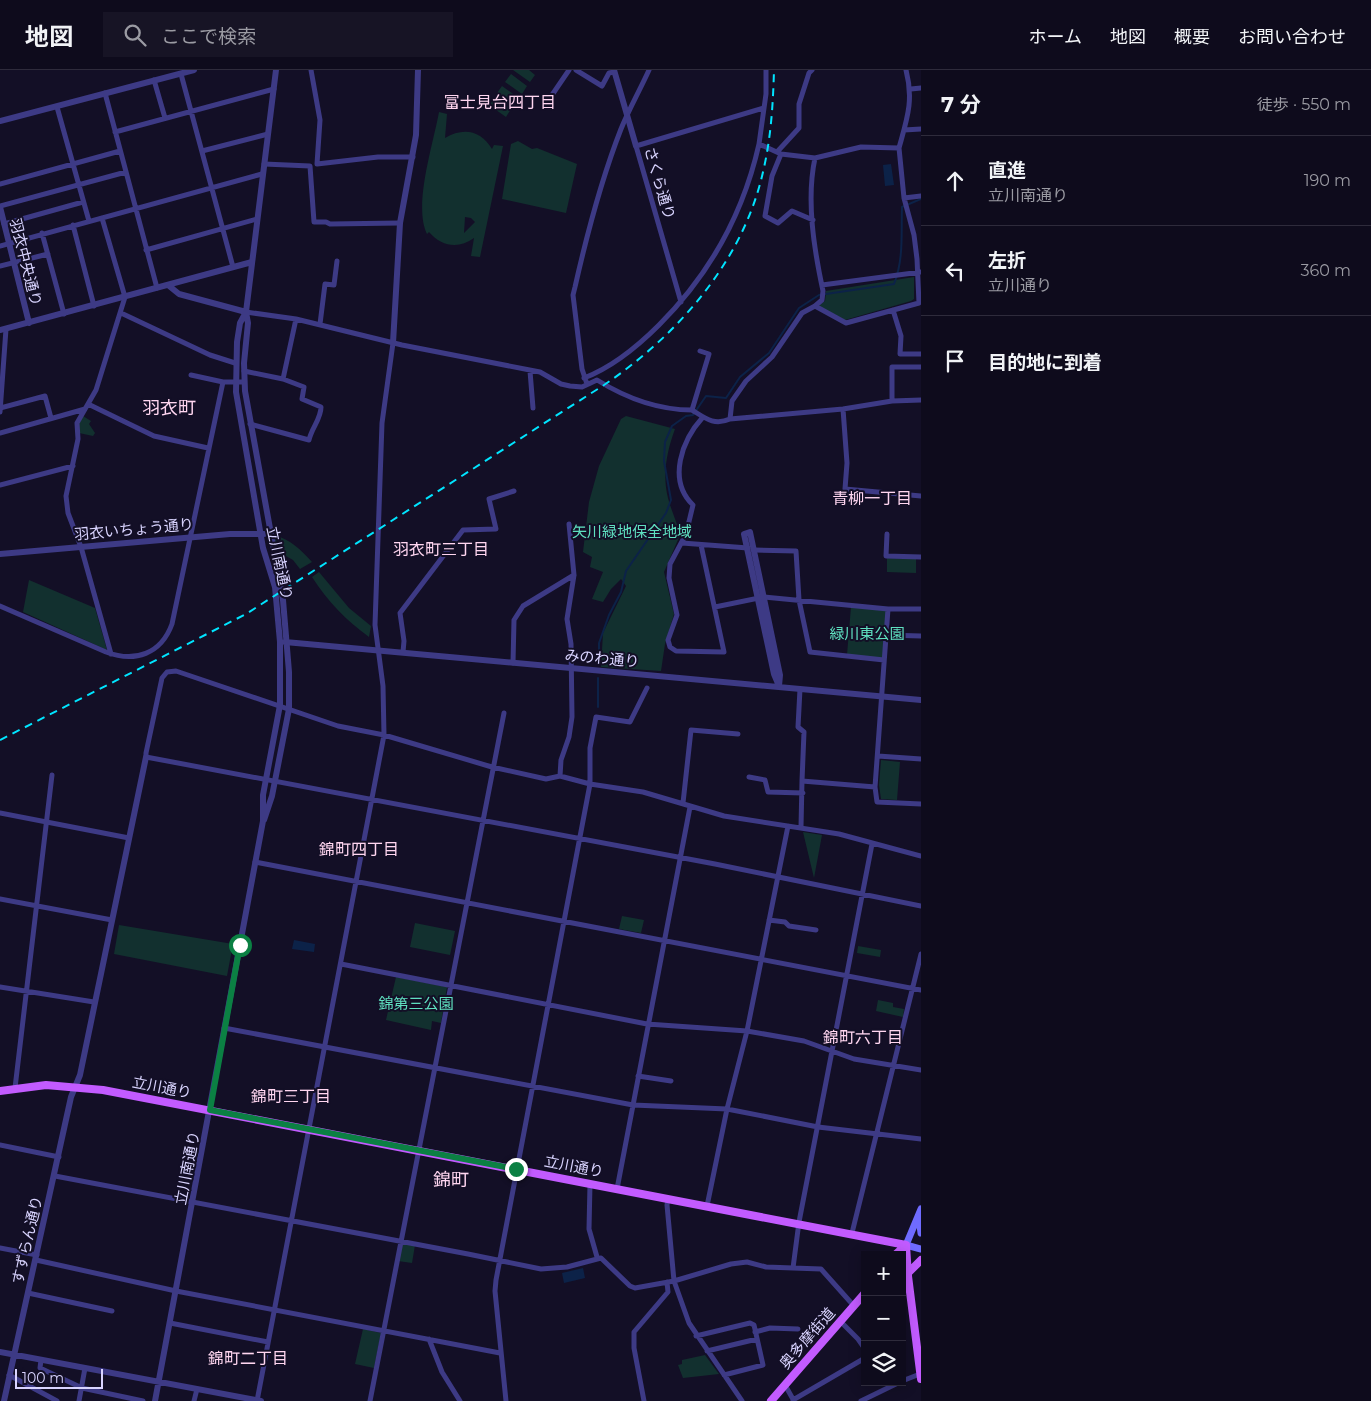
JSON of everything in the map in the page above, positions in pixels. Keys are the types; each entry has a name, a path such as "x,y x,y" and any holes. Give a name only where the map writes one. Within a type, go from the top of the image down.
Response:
{"main road":[{"name":"立川通り","path":"0,1091 46,1084 74,1086 799,1222 906,1245"},
{"path":"920,1212 921,1233"},
{"path":"906,1251 906,1245 920,1212"},
{"path":"906,1245 921,1249"},
{"path":"899,1251 906,1245"},
{"path":"921,1260 906,1273 921,1377"},
{"name":"奥多摩街道","path":"770,1401 862,1296"}],"street":[{"path":"0,121 194,70"},
{"name":"立川南通り","path":"263,821 269,809 289,708 288,642 250,424 244,371 248,323 246,312 276,70"},
{"path":"311,70 320,120 317,164 378,157 413,157"},
{"path":"257,1401 384,735 383,686 374,624 382,423 392,343 400,223 417,128 418,70"},
{"path":"552,95 569,70"},
{"path":"576,70 602,86 609,72 614,71"},
{"path":"587,384 584,378 573,295 574,287 587,233 621,127 649,70"},
{"path":"584,378 604,370 632,350 681,302 707,269 723,242 745,194 759,144 764,108 766,70"},
{"path":"802,70 810,71 799,104 799,128 779,153 772,176 765,216 778,223 792,211 813,220"},
{"path":"815,306 846,323 919,303 919,272 914,235 905,203 899,148 910,107 910,89 906,70"},
{"name":"さくら通り","path":"614,71 681,302"},
{"path":"180,74 232,267"},
{"path":"154,80 165,118"},
{"path":"910,89 921,88"},
{"path":"115,132 274,89"},
{"path":"105,94 157,288"},
{"path":"57,107 89,221"},
{"path":"636,146 764,108"},
{"path":"904,130 921,130"},
{"path":"202,152 268,134"},
{"path":"759,144 779,153 815,158 861,147 899,148"},
{"path":"0,184 120,151"},
{"path":"730,419 732,401 746,381 772,357 802,313 822,300 823,288 813,220 810,180 815,158"},
{"path":"264,164 310,166 314,222 330,224 400,223"},
{"path":"0,207 126,172"},
{"path":"0,246 262,174"},
{"path":"905,203 921,196"},
{"path":"4,224 83,202"},
{"name":"羽衣中央通り","path":"0,207 29,322 3,330"},
{"path":"102,218 125,297 103,372 77,423 78,440 66,496 67,508 81,547 111,654"},
{"path":"146,250 257,219"},
{"path":"73,225 94,306"},
{"path":"42,233 64,314"},
{"path":"0,266 48,254"},
{"path":"320,324 325,284 334,285 337,261"},
{"path":"29,322 252,262"},
{"path":"823,288 919,272"},
{"path":"168,286 178,294 246,312 296,318 392,343 540,372 561,384 577,387 597,380 624,396 649,405 692,410 700,416 720,423 730,419 843,409 892,401 921,400"},
{"path":"893,310 901,336 900,354 921,354"},
{"name":"立川南通り","path":"155,1401 263,821 263,795 280,706 280,642 275,587 261,534 235,382 235,363 240,322 246,312"},
{"path":"121,313 210,355 235,363"},
{"path":"283,379 296,318"},
{"path":"0,412 3,330"},
{"path":"692,410 708,354 700,351"},
{"path":"892,401 892,367 921,367"},
{"path":"244,371 283,379 304,387 302,399 320,407 321,415 313,425 309,440 250,424"},
{"path":"530,371 533,408"},
{"path":"191,375 223,382 244,382"},
{"path":"0,606 111,654 132,657 153,650 167,637 172,624 223,382"},
{"path":"0,408 45,396 51,418"},
{"path":"0,433 87,406 154,436 208,448"},
{"path":"843,409 847,463 846,489 921,496"},
{"path":"700,416 686,438 681,454 679,474 684,495 693,505 682,543 670,564 669,578 676,615 668,640 670,647 676,651 724,652 701,545"},
{"path":"0,485 73,466"},
{"path":"402,652 404,641 400,613 462,530 496,529 489,499 514,490"},
{"path":"560,776 561,760 571,726 571,668 567,619 574,575 569,524"},
{"name":"羽衣いちょう通り","path":"0,554 190,537 270,533"},
{"path":"887,534 886,556 921,557"},
{"path":"682,543 796,551 799,600 810,652 884,660"},
{"path":"751,549 774,674 779,686"},
{"path":"513,663 514,620 523,606 574,575"},
{"path":"715,607 761,597 888,609 921,608"},
{"path":"888,609 875,787 878,802 921,804"},
{"path":"886,635 921,636"},
{"name":"みのわ通り","path":"280,642 921,700"},
{"path":"921,856 839,834 749,821 690,807 683,803 643,792 590,784 560,776 546,779 492,767 384,735 338,726 176,671 166,672 160,683 146,757 921,906"},
{"path":"506,1401 495,1291 499,1260 590,784 590,748 596,717 630,722 647,688"},
{"path":"800,689 798,726 804,732 801,827"},
{"path":"370,1401 504,713"},
{"path":"683,803 691,730 738,734"},
{"path":"878,756 921,759"},
{"name":"すずらん通り","path":"4,1401 74,1086 80,1075 146,757"},
{"path":"15,1088 52,774"},
{"path":"749,777 765,780 768,792 803,793"},
{"path":"802,781 875,787"},
{"path":"617,1189 663,939 690,807"},
{"path":"0,813 129,838"},
{"path":"707,1206 727,1109 747,1031 788,826"},
{"path":"793,1268 799,1222 872,844"},
{"path":"255,862 921,990"},
{"path":"0,899 112,920"},
{"path":"769,920 785,922 789,926 816,930"},
{"path":"852,1233 921,954"},
{"path":"341,964 648,1024 747,1031 804,1041 854,1059 921,1070"},
{"path":"0,986 94,1002"},
{"path":"224,1028 633,1105 727,1109 818,1127 921,1139"},
{"path":"638,1076 671,1081"},
{"path":"0,1145 59,1157"},
{"path":"55,1176 401,1241 541,1270 567,1266 597,1257 605,1260 622,1279 636,1288 674,1281 731,1264 747,1262 766,1268 821,1270 854,1306"},
{"path":"590,1184 589,1228 597,1257"},
{"path":"668,1198 667,1205 674,1281 689,1323 696,1336 742,1401"},
{"path":"0,1248 176,1291 500,1353"},
{"path":"644,1401 634,1348 634,1332 668,1292 667,1282"},
{"path":"28,1292 112,1311"},
{"path":"840,1321 861,1343"},
{"path":"696,1336 750,1322 754,1325 763,1365 724,1375"},
{"path":"170,1324 268,1342"},
{"path":"755,1332 770,1328 798,1329"},
{"path":"429,1339 442,1372 460,1401"},
{"path":"707,1351 757,1339"},
{"path":"0,1352 197,1389 225,1398 261,1401"},
{"path":"41,1360 40,1368 82,1388 143,1401"},
{"path":"785,1385 793,1401 861,1360"},
{"path":"79,1401 85,1368"},
{"path":"9,1375 57,1401"},
{"path":"906,1381 921,1377"},
{"path":"861,1401 893,1386"},
{"path":"194,1401 197,1389"},
{"path":"44,1401 45,1394"}],"green space":[{"path":"513,70 529,70 535,75 530,82"},
{"path":"511,74 527,86 522,94 505,82"},
{"path":"502,86 519,98 514,105 497,93"},
{"path":"495,97 511,109 506,117 489,105"},
{"path":"439,112 447,114 445,138 458,132 471,132 483,138 492,149 494,145 503,146 480,257 471,256 474,238 462,244 451,245 439,241 429,232 427,234 423,222 423,192","holes":["465,217 471,218 475,222 464,233"]},
{"path":"518,141 532,149 537,148 577,164 566,213 502,199 511,144"},
{"path":"914,277 914,299 911,301 845,320 818,306 825,301 826,291"},
{"path":"83,416 91,421 89,424 95,433 93,436 79,433 78,426"},
{"name":"矢川緑地保全地域","path":"626,416 675,429 668,454 665,480 668,498 680,535 664,572 674,614 665,644 661,671 601,667 603,633 626,586 621,579 611,589 603,602 592,599 603,572 590,567 592,557 583,552 589,502 599,466 621,419"},
{"path":"274,535 285,539 295,546 312,562 300,569 293,560 277,551"},
{"path":"887,558 916,559 916,573 887,572"},
{"path":"319,572 349,608 371,626 369,637 345,617 324,595 312,577"},
{"path":"29,580 95,608 107,650 23,612"},
{"name":"緑川東公園","path":"851,607 887,610 883,659 847,655"},
{"path":"881,760 900,762 897,800 881,799 879,785"},
{"path":"803,832 822,835 814,878"},
{"path":"622,916 644,920 641,933 619,929"},
{"path":"415,923 455,931 450,955 410,947"},
{"path":"119,925 233,944 227,976 114,954"},
{"path":"858,946 881,950 880,957 857,953"},
{"name":"錦第三公園","path":"396,977 447,987 441,1023 432,1021 431,1030 386,1020"},
{"path":"878,1000 893,1003 893,1007 904,1009 903,1017 876,1011"},
{"path":"401,1242 415,1245 412,1263 398,1261"},
{"path":"363,1329 381,1333 374,1368 355,1364"},
{"path":"705,1355 719,1374 683,1378 678,1365 682,1364 682,1360"}],"water":[{"path":"891,164 894,185 885,186 883,165"},
{"path":"294,940 315,944 314,952 292,949"},
{"path":"583,1268 585,1278 564,1283 562,1273"}],"waterway":[{"path":"599,657 599,643 609,615 621,592 626,571 666,513 671,500 664,461 665,442 672,426 686,416 693,415 706,396 726,398 740,377 769,353 799,308 819,295 894,284 901,256 902,207 921,199"},
{"path":"598,678 598,707"}],"railway":[{"path":"0,740 246,614 604,385 657,343 682,319 704,293 740,236 753,205 763,172 768,147 774,70"}],"district":[{"name":"富士見台四丁目","path":"500,102"},
{"name":"羽衣町","path":"169,408"},
{"name":"青柳一丁目","path":"872,498"},
{"name":"羽衣町三丁目","path":"441,549"},
{"name":"錦町四丁目","path":"359,849"},
{"name":"錦町六丁目","path":"863,1037"},
{"name":"錦町三丁目","path":"291,1096"},
{"name":"錦町","path":"451,1180"},
{"name":"錦町二丁目","path":"248,1358"}],"route":[{"path":"240,945 210,1110 516,1169"}]}
